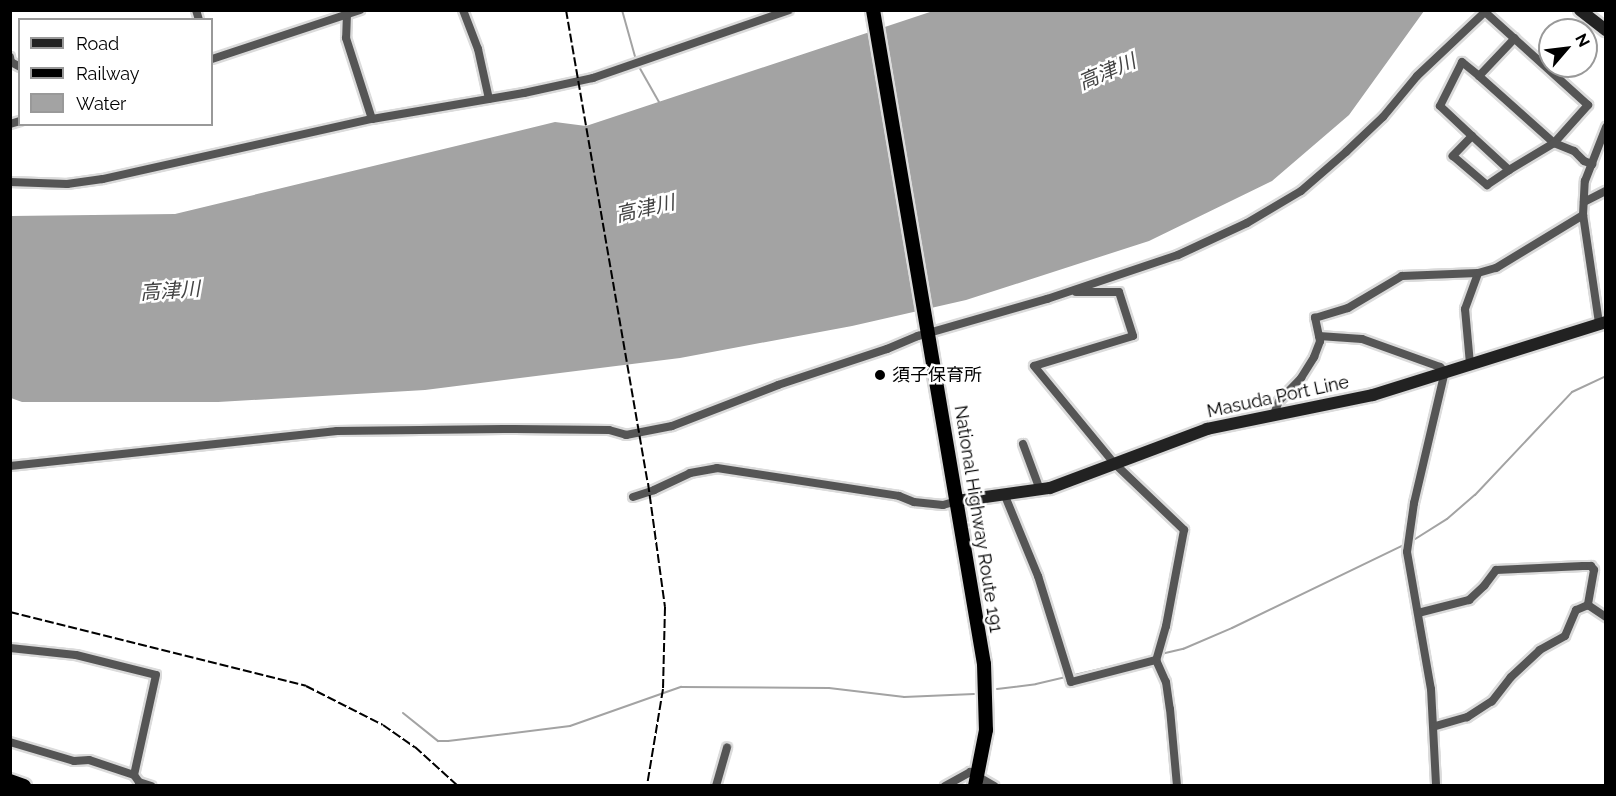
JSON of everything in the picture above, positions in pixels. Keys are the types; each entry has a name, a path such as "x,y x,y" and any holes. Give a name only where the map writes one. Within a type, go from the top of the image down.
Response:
{"highway":[{"name":"National Highway Route 191","path":"873,10 984,663 986,730 977,780"},
{"path":"10,781 24,786"}],"main road":[{"path":"1580,10 1605,30"},
{"name":"Masuda Port Line","path":"957,501 1040,490 1207,429 1373,395 1602,323"}],"street":[{"path":"213,59 360,10"},
{"path":"463,10 478,49 489,99"},
{"path":"10,182 67,184 103,179 372,119 593,78 789,10"},
{"path":"10,466 337,431 609,430 626,435 657,431 928,332 1069,292 1178,255 1247,223 1301,191 1383,117 1417,76 1486,11 1588,105 1554,142 1486,185 1453,156 1472,136"},
{"path":"347,13 346,38 372,119"},
{"path":"1479,76 1515,38"},
{"path":"1509,170 1440,106 1462,62 1554,142 1574,151 1584,161 1592,164"},
{"path":"1602,323 1583,215 1585,181 1605,128"},
{"path":"1584,202 1605,191"},
{"path":"1274,414 1279,401 1301,378 1314,357 1319,336 1315,318 1348,308 1402,276 1478,273 1496,268 1583,215"},
{"path":"1470,364 1465,309 1478,273"},
{"path":"1069,292 1119,292 1133,336 1034,366 1114,464 1184,530 1166,626 1156,660 1166,682 1177,786"},
{"path":"1319,336 1362,339 1440,367 1445,371 1413,502 1407,552 1435,726 1436,786"},
{"path":"1023,444 1040,490"},
{"path":"633,496 661,488 690,472 717,468 898,496 914,502 943,505 957,501"},
{"path":"1005,496 1038,576 1071,682 1156,660"},
{"path":"1418,613 1469,600 1496,570 1591,566 1594,570 1588,605"},
{"path":"1588,605 1605,617"},
{"path":"1435,726 1467,717 1491,701 1511,677 1540,650 1565,636 1576,610 1588,605"},
{"path":"10,648 76,655 156,675 134,775"},
{"path":"10,742 74,761 89,760 134,775 140,782 151,786"},
{"path":"716,786 727,748"},
{"path":"945,786 970,772 977,780 994,786"}],"water":[{"name":"高津川","path":"933,11 1424,11 1349,115 1272,181 1149,241 966,300 852,326 680,358 425,390 218,402 22,402 11,398 11,216 175,214 555,122 586,126"}],"waterway":[{"path":"622,10 636,60"},
{"path":"638,65 659,102"},
{"path":"1412,541 1447,519 1475,495 1572,392 1606,376"},
{"path":"1161,654 1183,649 1232,628 1404,545"},
{"path":"997,689 1036,684 1155,656"},
{"path":"403,713 438,741 448,741 570,726 681,687 829,688 904,697 974,694"}],"railway":[{"path":"566,10 648,483 665,607 663,689 647,786"},
{"path":"10,612 306,686 383,725 415,747 458,786"}],"place":[{"name":"須子保育所","path":"880,375"}]}
